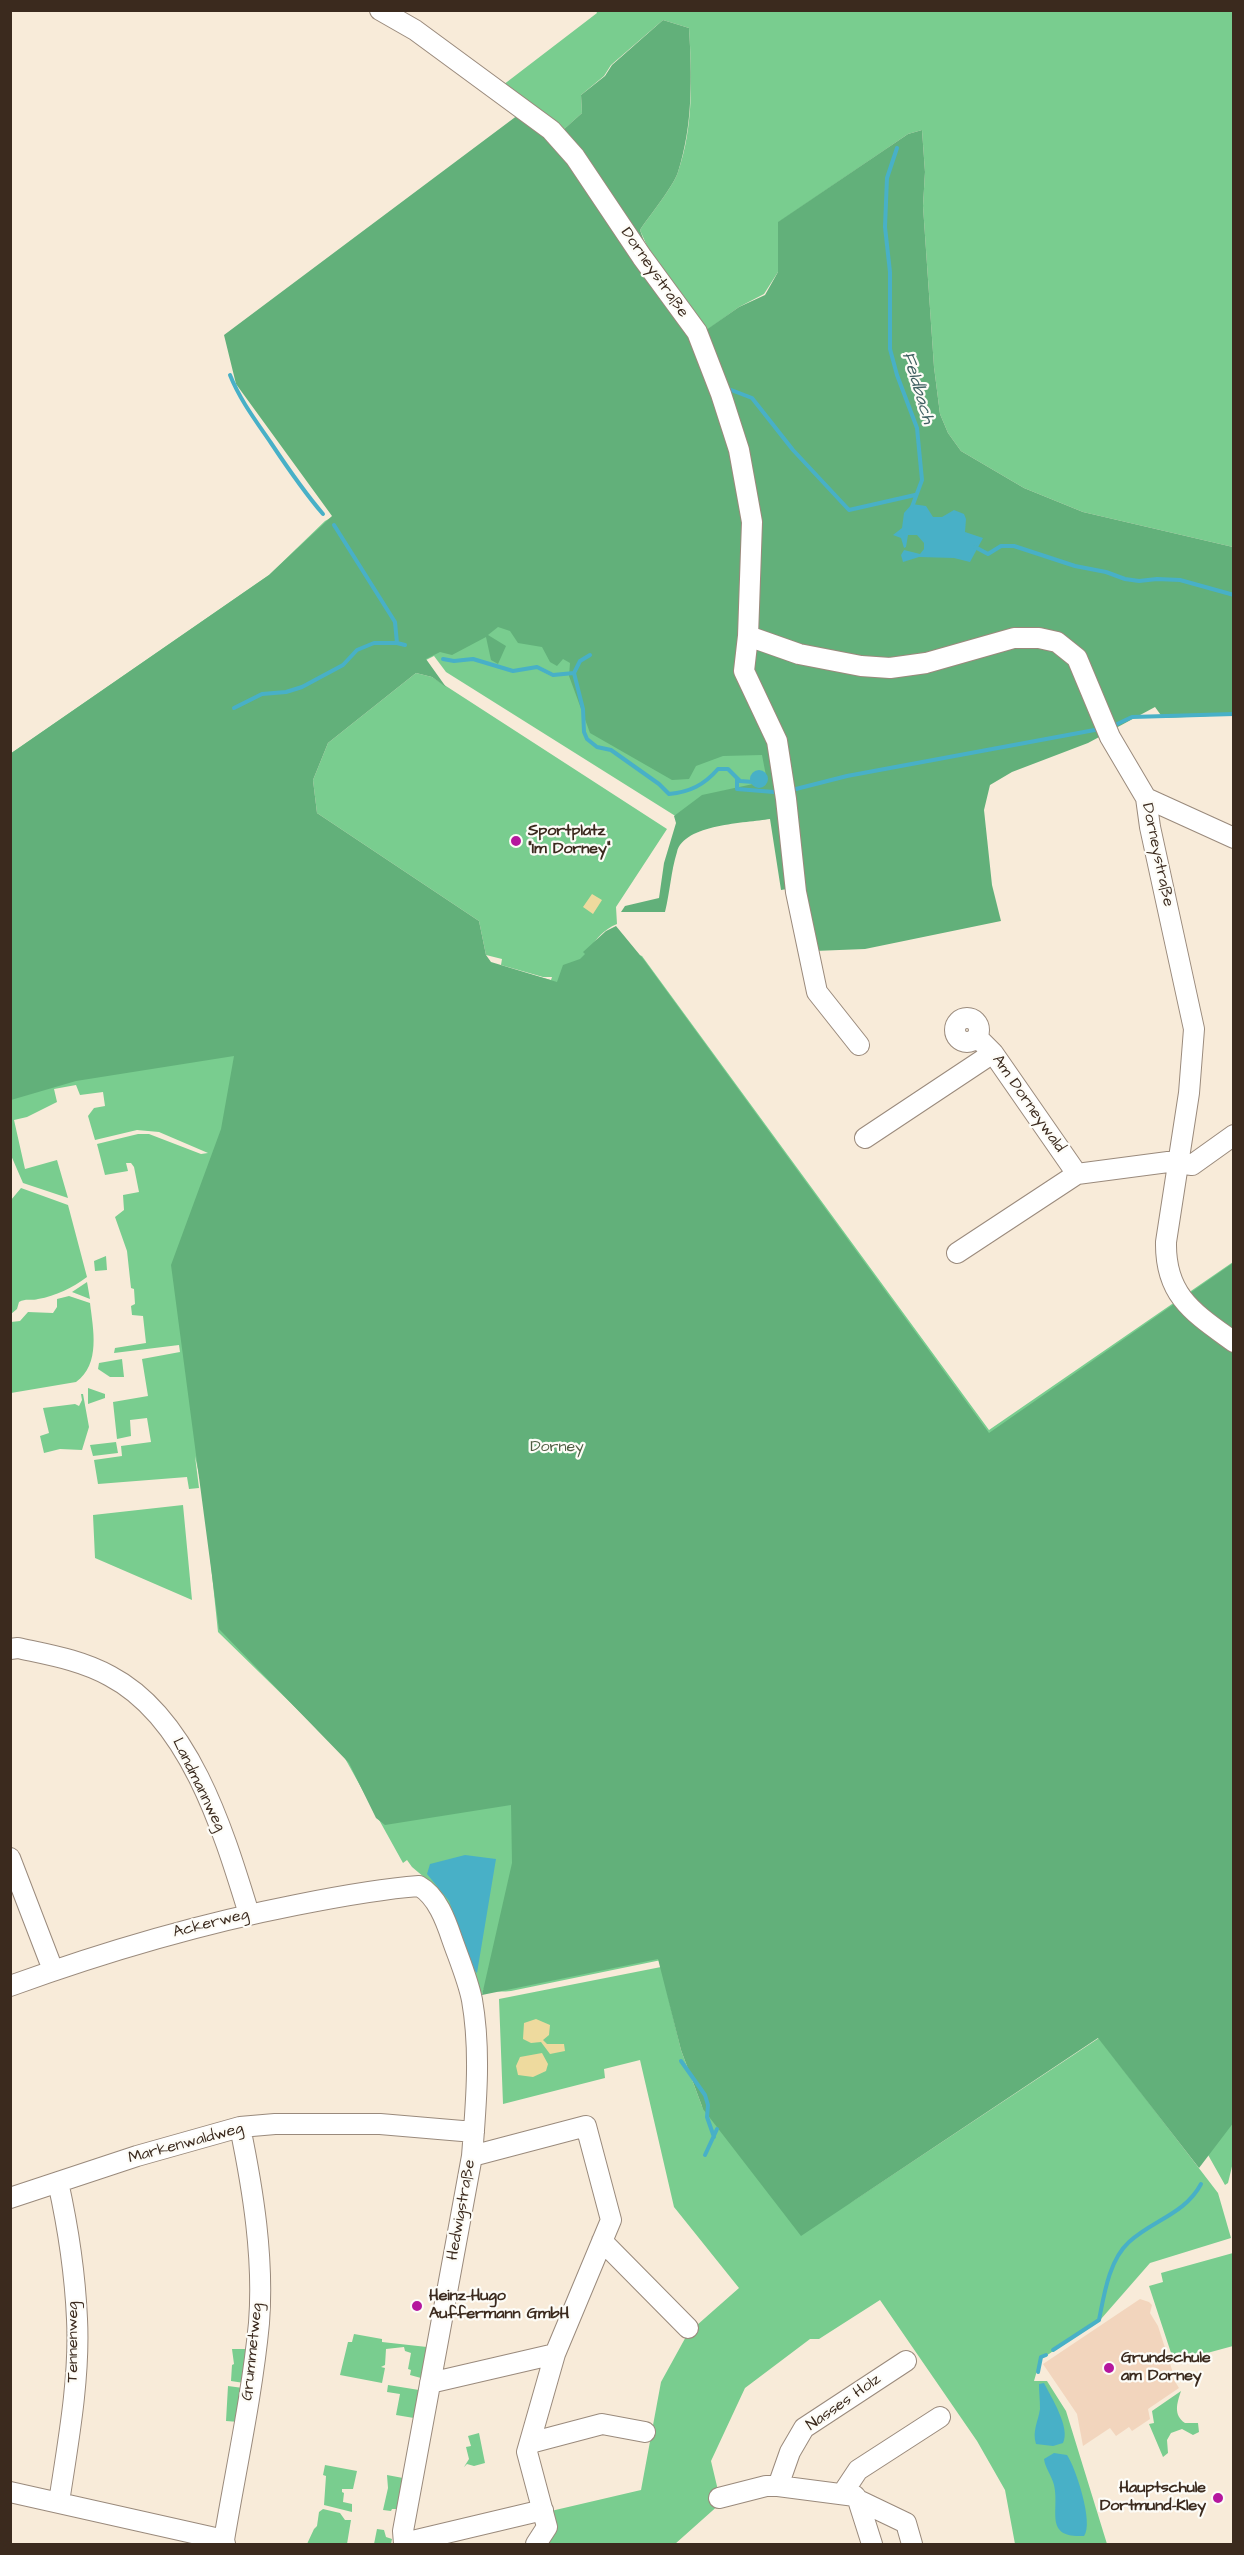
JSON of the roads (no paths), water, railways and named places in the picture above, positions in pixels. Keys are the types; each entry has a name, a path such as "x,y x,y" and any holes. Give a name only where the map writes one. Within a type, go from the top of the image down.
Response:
{"street":[{"name":"Dorneystraße","path":"380,10 415,30 551,130 575,157 642,257 697,333 721,394 739,450 752,522 748,636 744,671 777,741 796,892 817,992 859,1046"},
{"name":"Dorneystraße","path":"748,636 799,654 861,666 890,668 926,663 1014,638 1039,638 1057,642 1077,657 1107,731 1146,798 1150,827 1194,1029 1189,1094 1166,1242 1166,1256 1171,1279 1178,1295 1194,1313 1233,1342"},
{"path":"1146,798 1233,838"},
{"name":"Am Dorneywald","path":"977,1037 993,1053 1077,1174"},
{"path":"865,1138 993,1053"},
{"path":"957,1253 1077,1174 1168,1162 1192,1165 1233,1135"},
{"name":"Landmannweg","path":"10,1649 18,1648 70,1659 111,1676 147,1703 165,1724 189,1761 224,1838 249,1914"},
{"path":"10,1858 53,1970"},
{"name":"Ackerweg","path":"10,1986 153,1938 249,1914 336,1897 417,1886"},
{"name":"Hedwigstraße","path":"404,2544 403,2532 472,2156 477,2066 472,2000 445,1919 429,1895 417,1886"},
{"name":"Markenwaldweg","path":"10,2198 137,2156 240,2127 275,2124 369,2124 474,2132"},
{"path":"472,2156 586,2126 610,2220 555,2354 527,2452 547,2527 536,2544"},
{"name":"Grummetweg","path":"10,2492 225,2542 259,2321 257,2241 250,2175 240,2127"},
{"name":"Tennenweg","path":"58,2182 68,2231 77,2321 73,2410 59,2502"},
{"path":"603,2241 688,2328"},
{"path":"430,2383 555,2354"},
{"name":"Nasses Holz","path":"778,2486 790,2452 804,2428 906,2361"},
{"path":"872,2544 850,2497 858,2470 940,2416"},
{"path":"530,2443 602,2424 645,2432"},
{"path":"719,2498 766,2486 850,2497 906,2523 912,2544"},
{"path":"404,2544 543,2510"}],"water":[{"path":"912,504 926,506 933,517 942,517 954,510 964,514 965,532 983,538 970,562 954,558 919,557 903,562 901,555 904,550 920,554 924,549 924,543 917,535 908,535 904,548 901,538 893,535 902,528 904,513"},
{"path":"759,770 765,773 768,779 765,785 759,788 753,785 750,779 753,773"},
{"path":"465,1855 496,1859 477,1973 449,1901 427,1874 430,1864"},
{"path":"1044,2383 1064,2429 1063,2443 1053,2446 1036,2444 1035,2439 1040,2409 1039,2384"},
{"path":"1054,2453 1067,2455 1075,2471 1083,2496 1087,2520 1087,2530 1084,2536 1063,2533 1058,2528 1054,2485 1044,2459"}],"waterway":[{"name":"Feldbach","path":"897,148 887,178 885,227 890,272 890,349 917,428 922,480 912,507"},
{"path":"230,375 254,418 323,514"},
{"path":"726,388 752,398 793,450 849,510 915,495"},
{"path":"334,525 395,622 397,643"},
{"name":"Feldbach","path":"975,547 988,554 1001,546 1014,546 1125,579 1180,580 1234,595"},
{"path":"234,708 262,694 286,692 302,687 343,665 357,650 374,643 405,645"},
{"path":"574,673 580,661 590,655"},
{"path":"443,659 454,661 473,659 513,671 537,667 553,675 574,673 583,709 584,732 587,739 597,747 611,750 659,784 669,794 684,792 696,787 718,769 728,769 740,781 753,782"},
{"path":"1113,726 1132,717 1234,714"},
{"path":"792,790 847,776 1100,729"},
{"path":"737,779 737,789 774,792"},
{"path":"681,2061 705,2095 708,2105 707,2117 714,2137"},
{"path":"705,2155 717,2129"},
{"path":"1053,2350 1099,2320 1108,2278 1122,2249 1138,2234 1178,2210 1201,2184"},
{"path":"1038,2372 1041,2357 1046,2355"}],"place":[{"name":"Sportplatz \"Im Dorney\"","path":"516,841"},
{"name":"Heinz-Hugo Auffermann GmbH","path":"417,2306"},
{"name":"Grundschule am Dorney","path":"1109,2368"},
{"name":"Hauptschule Dortmund-Kley","path":"1218,2498"}],"park label":[{"name":"Dorney","path":"557,1448"}]}
